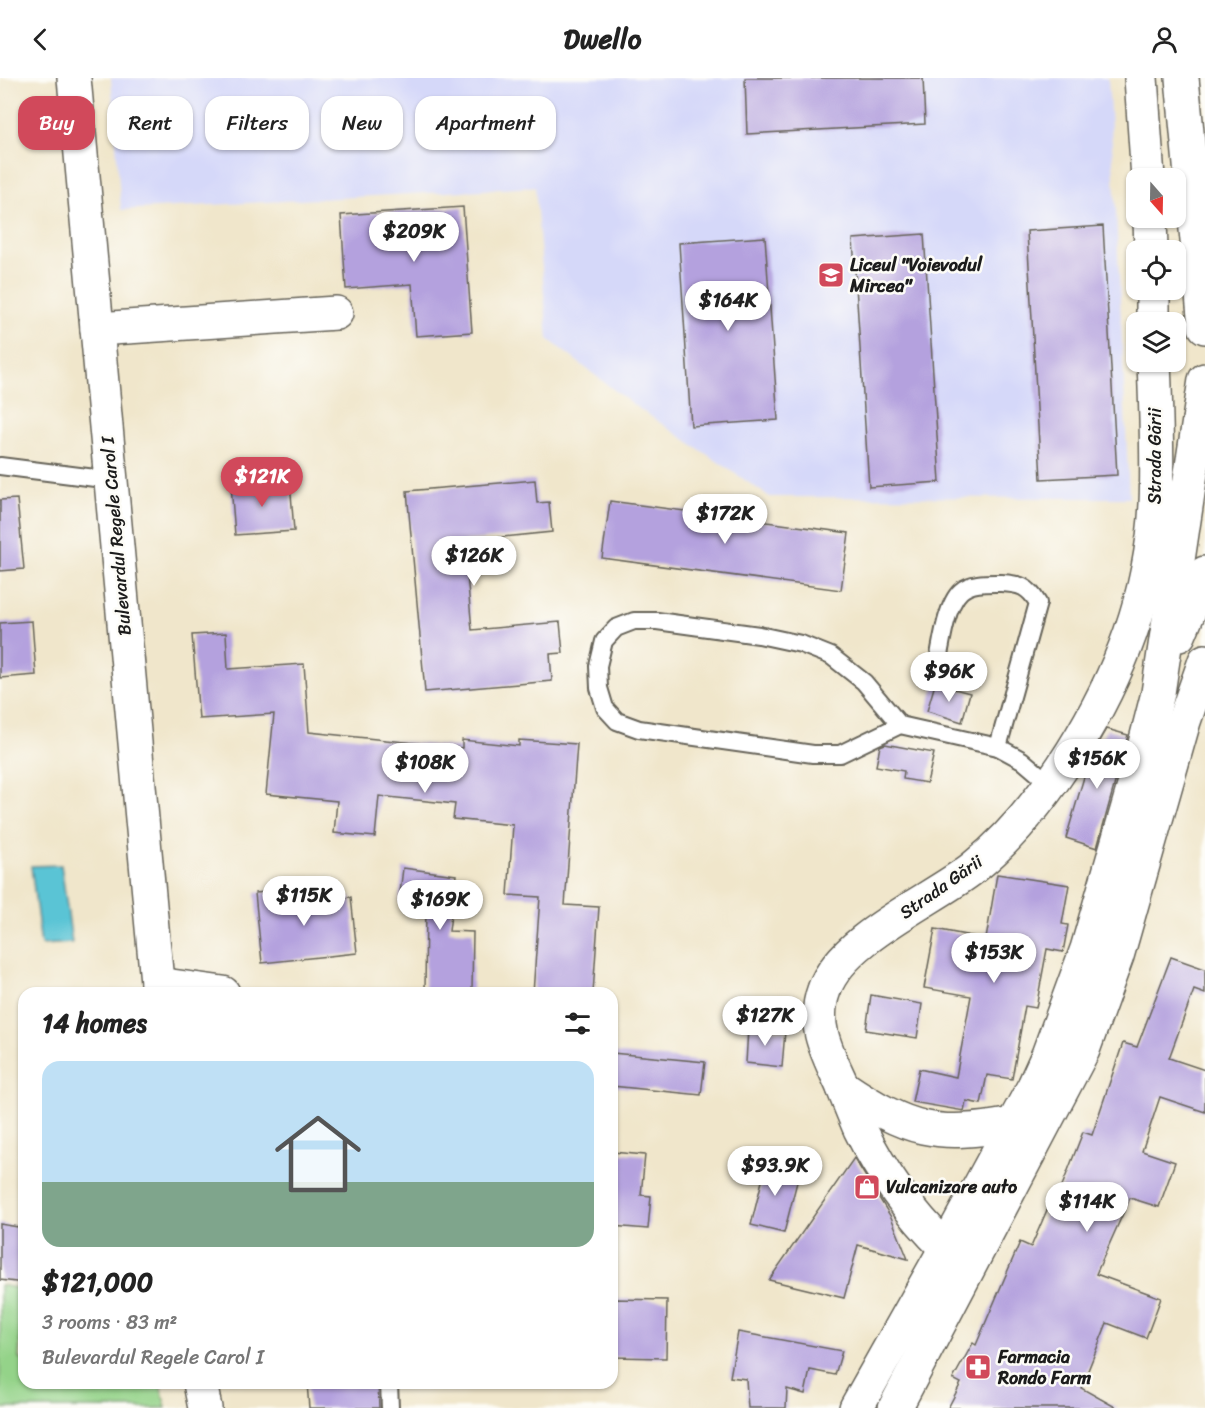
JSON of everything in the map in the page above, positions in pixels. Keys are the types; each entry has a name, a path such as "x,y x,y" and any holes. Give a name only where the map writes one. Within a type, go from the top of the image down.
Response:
{"main road":[{"name":"Bulevardul Regele Carol I","path":"74,78 158,987"},
{"path":"1141,78 1147,168"},
{"path":"1182,78 1205,327"},
{"path":"97,329 336,313"},
{"name":"Strada Gării","path":"946,1248 919,1221 893,1186 861,1131 822,1040 819,1022 820,1003 824,987 834,970 851,952 876,932 973,868 1011,833 1050,784 1107,693 1137,613 1150,555 1156,505 1155,372"},
{"path":"1158,693 1205,380"},
{"path":"856,1408 946,1248 1048,1055 1087,949 1158,693 1205,573"},
{"path":"895,1408 1083,1050 1117,956 1202,678"},
{"path":"843,1087 894,1118 920,1127 961,1131 1013,1124"},
{"path":"194,1408 195,1389"},
{"path":"201,1389 205,1408"}],"lane":[{"path":"0,466 111,480"},
{"path":"936,674 952,602 962,590 981,582 1014,584 1031,591 1038,603 998,747"},
{"path":"900,725 840,754 813,754 639,729 617,721 605,708 599,688 598,666 604,641 616,628 634,621 657,621 759,635 801,644 831,656 864,682 900,725 998,747 1022,760 1050,784"},
{"path":"389,1389 390,1408"}],"shaded area":[{"name":"Liceul \"Voievodul Mircea\"","path":"111,78 1108,78 1129,498 770,497 631,403 548,339 535,187 121,210 116,150 193,150 193,96 112,96"}],"green space":[{"path":"0,1285 18,1288 18,1389 161,1389 166,1408 0,1408"}],"water":[{"path":"61,865 72,943 41,945 31,866"}],"building":[{"path":"745,78 923,78 925,124 747,134"},
{"path":"463,207 472,332 416,336 412,284 346,289 341,215"},
{"path":"1103,226 1117,475 1041,479 1027,231"},
{"path":"924,234 940,482 869,487 853,239"},
{"path":"765,237 778,420 691,426 679,243"},
{"path":"535,480 537,503 549,502 552,532 464,541 472,630 560,622 563,653 550,654 552,681 425,692 407,491"},
{"path":"290,481 294,531 235,535 231,485"},
{"path":"17,499 24,569 0,571 0,500"},
{"path":"610,501 849,533 841,590 602,558"},
{"path":"32,621 36,675 0,678 0,623"},
{"path":"226,633 228,669 304,664 309,732 462,748 462,740 519,746 519,740 577,744 565,905 599,907 593,987 533,987 540,897 508,895 513,825 453,819 455,804 379,796 375,837 334,833 337,801 266,794 274,714 199,719 192,635"},
{"path":"935,684 970,693 962,722 927,711"},
{"path":"1107,729 1128,735 1097,848 1066,838 1089,760 1091,756 1095,757"},
{"path":"885,744 934,753 927,783 903,779 904,771 876,766 880,746"},
{"path":"403,868 456,875 449,931 473,932 472,987 425,987 426,905 399,902"},
{"path":"997,874 1069,885 1062,924 1068,925 1063,952 1047,949 1036,1008 1025,1006 1012,1079 987,1075 981,1104 966,1101 964,1111 912,1102 919,1069 956,1077 971,996 924,988 935,929 986,939"},
{"path":"291,890 293,903 351,897 357,953 262,963 255,893"},
{"path":"1171,957 1205,969 1205,994 1194,990 1169,1058 1205,1070 1205,1112 1160,1097 1142,1151 1175,1162 1159,1207 1130,1198 1096,1274 1161,1298 1146,1338 1107,1323 1081,1388 1117,1408 948,1408 961,1383 953,1379 973,1343 976,1345 1020,1242 1031,1247 1050,1203 1055,1204 1083,1132 1092,1135 1123,1043 1137,1047"},
{"path":"871,995 922,1004 917,1038 866,1030"},
{"path":"748,1028 785,1031 782,1067 746,1063"},
{"path":"618,1054 705,1062 701,1095 618,1087"},
{"path":"618,1153 645,1155 641,1195 651,1196 648,1229 618,1226"},
{"path":"854,1158 891,1217 908,1259 858,1245 844,1298 769,1280"},
{"path":"767,1161 800,1170 784,1233 751,1225"},
{"path":"0,1224 18,1227 18,1282 0,1280"},
{"path":"618,1299 667,1300 666,1358 618,1357"},
{"path":"738,1332 842,1351 835,1375 810,1370 805,1394 787,1389 786,1408 748,1408 746,1379 730,1377"},
{"path":"307,1389 378,1389 379,1408 309,1408"}],"place":[{"name":"Liceul \"Voievodul Mircea\"","path":"831,275"},
{"name":"Vulcanizare auto","path":"867,1187"},
{"name":"Farmacia Rondo Farm","path":"978,1367"}]}
